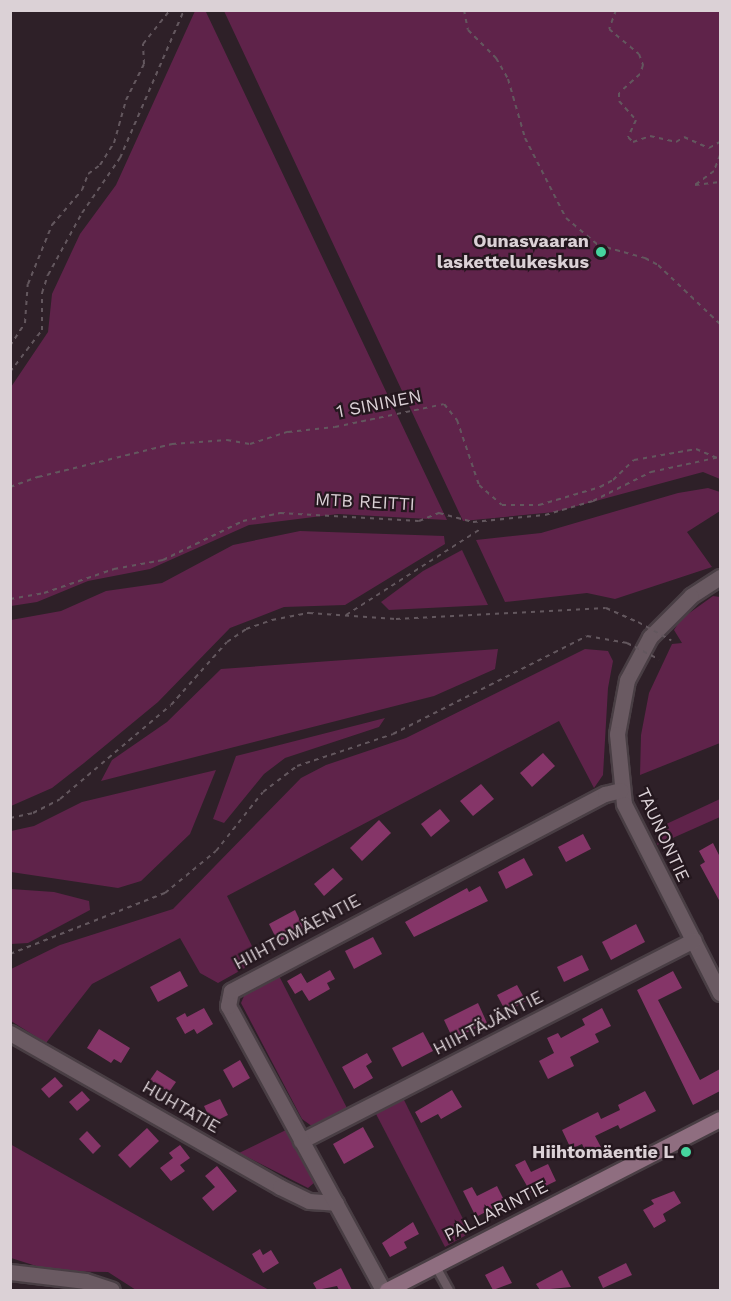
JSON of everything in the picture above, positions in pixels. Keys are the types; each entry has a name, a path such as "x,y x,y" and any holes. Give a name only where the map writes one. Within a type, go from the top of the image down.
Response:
{"street":[{"name":"TAUNONTIE","path":"720,577 670,615 636,659 627,680 617,734 621,790 636,831 720,993"},
{"name":"HIIHTOMÄENTIE","path":"383,1290 228,1006 231,991 605,794 621,790"},
{"name":"HIIHTÄJÄNTIE","path":"301,1141 693,940"},
{"name":"HUHTATIE","path":"10,1033 280,1186 309,1201 336,1203"},
{"name":"PALLARINTIE","path":"387,1290 720,1119"},
{"path":"10,1272 85,1281 112,1290"}],"lane":[{"path":"435,1265 449,1290"}],"path":[{"path":"10,346 25,323 28,284 52,225 82,190 88,174 100,165 114,142 126,100 144,64 143,44 170,10"},
{"path":"10,372 42,330 42,293 48,275 82,213 120,158 184,10"},
{"path":"464,10 468,30 496,58 508,79 525,138 566,218 598,245 645,258 658,266 720,324"},
{"path":"616,10 609,29 639,54 643,65 640,74 620,93 619,101 636,120 628,138 633,142 650,136 676,142 684,137 709,148 720,142"},
{"path":"720,155 714,171 695,185 720,182"},
{"name":"1 SININEN","path":"10,488 38,477 172,444 226,440 250,444 288,432 335,427 444,404 457,420 479,485 502,505 539,505 600,487 613,480 634,460 696,450 720,458"},
{"name":"MTB REITTI","path":"10,599 44,593 114,569 163,560 243,521 280,513 419,521 439,513 472,522 545,515 593,501 651,472 716,457"},
{"path":"346,615 482,528"},
{"path":"10,818 33,813 60,799 171,705 215,654 246,629 309,613 396,619 606,608 671,640"},
{"path":"10,954 165,893 216,851 263,792 297,766 393,734 587,636 627,643 659,659"}],"shaded area":[{"path":"195,11 206,12 447,520 338,514 249,525 150,569 88,581 37,602 11,606 11,387 48,332 52,294 80,234 116,185"},
{"path":"224,11 720,11 720,479 703,472 555,512 463,521"},
{"path":"708,488 720,492 720,511 687,532 712,567 615,599 587,593 505,602 476,540 541,533 678,493"},
{"path":"300,531 444,536 445,544 345,605 284,607 230,628 158,702 84,763 52,788 11,806 11,620 61,611 106,591 162,583 233,545"},
{"path":"462,550 488,605 389,610 381,602 423,571"},
{"path":"713,596 720,597 720,743 640,775 641,735 649,693 672,644 682,643 674,630 681,619"},
{"path":"498,649 495,669 434,696 101,781 112,760 167,722 221,669"},
{"path":"585,649 608,651 613,661 608,688 603,775 594,788 559,721 227,896 259,960 218,983 200,973 180,938 92,984 46,1043 11,1021 11,969 60,945 173,909 301,778 326,765 406,738"},
{"path":"385,718 379,727 285,758 264,774 224,823 213,819 236,756"},
{"path":"216,770 190,834 141,881 118,888 11,872 11,831 34,826 82,802"},
{"path":"720,799 720,817 657,845 662,826"},
{"path":"11,889 54,892 89,901 90,910 28,943 11,944"},
{"path":"277,972 348,1110 313,1127 302,1119 241,1003 247,989"},
{"path":"403,1098 470,1233 445,1247 375,1112"},
{"path":"286,1130 315,1182 308,1188 239,1153"},
{"path":"10,1144 269,1290 136,1290 108,1272 52,1271 11,1258"}],"building":[{"path":"543,753 555,766 532,787 520,773"},
{"path":"481,784 494,799 473,816 460,801"},
{"path":"440,809 450,821 431,837 421,824"},
{"path":"379,820 391,833 362,861 350,848"},
{"path":"583,834 591,849 566,862 558,847"},
{"path":"713,843 720,857 720,902 700,865 705,862 699,851"},
{"path":"524,858 533,875 506,889 498,872"},
{"path":"333,868 343,879 324,896 314,884"},
{"path":"480,886 488,901 414,937 405,922 467,888 469,892"},
{"path":"295,910 304,929 278,942 269,924"},
{"path":"636,924 645,942 611,960 602,942"},
{"path":"373,937 382,954 354,969 345,951"},
{"path":"582,955 589,970 564,982 557,967"},
{"path":"330,970 335,979 327,983 330,989 309,1001 302,990 295,994 287,981 301,973 307,983"},
{"path":"180,971 188,986 158,1002 150,987"},
{"path":"673,971 682,988 658,1000 700,1080 720,1069 720,1091 693,1105 637,990"},
{"path":"517,985 526,1001 506,1012 497,995"},
{"path":"478,1003 487,1023 453,1039 444,1020"},
{"path":"204,1008 213,1024 197,1034 194,1029 185,1034 176,1018 185,1013 187,1017"},
{"path":"602,1008 611,1026 595,1034 599,1042 570,1057 574,1066 548,1079 539,1061 554,1053 547,1038 558,1033 561,1038 585,1025 582,1019"},
{"path":"99,1029 130,1048 121,1063 114,1059 111,1063 87,1048"},
{"path":"423,1032 433,1051 402,1067 392,1048"},
{"path":"367,1053 372,1062 366,1066 373,1078 354,1089 342,1067"},
{"path":"240,1060 250,1078 233,1088 223,1070"},
{"path":"157,1070 176,1082 169,1092 150,1080"},
{"path":"55,1077 63,1086 49,1098 41,1089"},
{"path":"452,1090 462,1107 441,1119 438,1114 421,1123 415,1112"},
{"path":"82,1091 90,1100 77,1111 69,1102"},
{"path":"645,1091 656,1111 620,1129 618,1125 595,1136 602,1149 588,1156 582,1144 571,1149 562,1130 598,1112 601,1119 620,1110 618,1105"},
{"path":"220,1099 228,1115 212,1123 204,1106"},
{"path":"363,1127 374,1147 344,1164 333,1144"},
{"path":"147,1128 159,1141 130,1168 118,1155"},
{"path":"87,1131 101,1146 93,1154 79,1139"},
{"path":"180,1145 190,1158 180,1165 185,1171 171,1181 160,1168 173,1158 169,1153"},
{"path":"525,1160 531,1172 548,1164 556,1181 531,1193 515,1165"},
{"path":"217,1166 237,1191 213,1211 202,1198 215,1187 205,1176"},
{"path":"497,1186 505,1202 476,1217 463,1191 472,1187 477,1196"},
{"path":"674,1191 681,1203 663,1214 666,1221 654,1228 643,1210 654,1204 651,1200"},
{"path":"413,1222 419,1234 404,1242 407,1248 390,1257 382,1243"},
{"path":"260,1249 263,1255 271,1250 279,1263 263,1273 252,1254"},
{"path":"626,1263 632,1275 603,1288 598,1277"},
{"path":"503,1266 512,1283 493,1290 485,1275"},
{"path":"341,1268 352,1290 339,1290 337,1286 317,1290 313,1283"},
{"path":"562,1270 571,1287 540,1290 536,1284"}],"place":[{"name":"Ounasvaaran laskettelukeskus","path":"601,252"},
{"name":"Hiihtomäentie L","path":"686,1152"}]}
